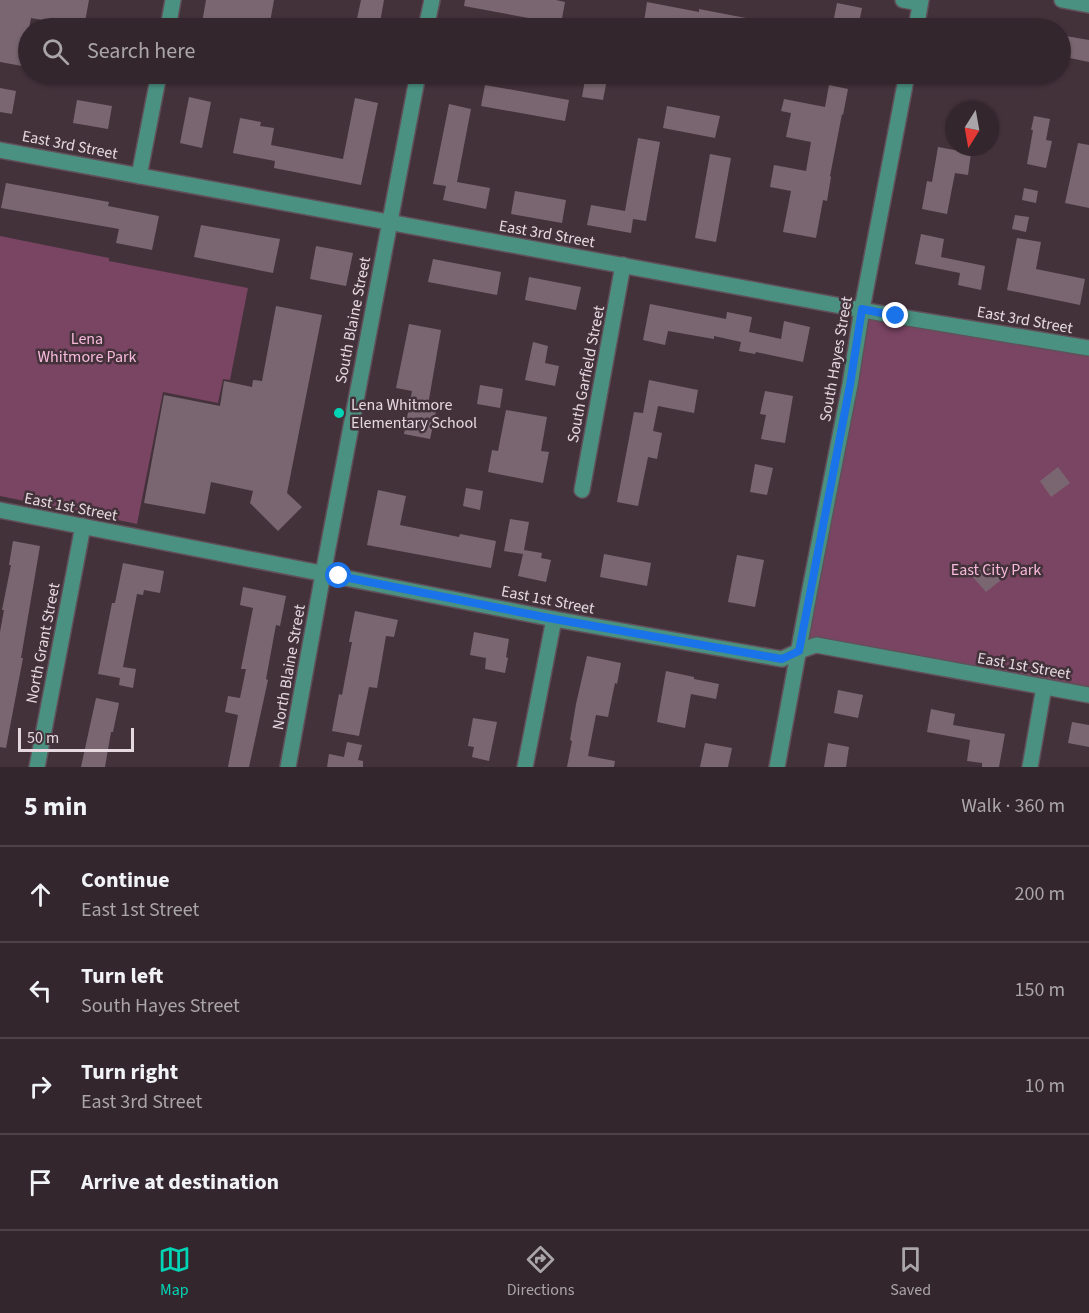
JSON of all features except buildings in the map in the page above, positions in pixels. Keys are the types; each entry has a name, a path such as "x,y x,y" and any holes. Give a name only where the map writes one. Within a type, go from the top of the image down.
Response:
{"street":[{"path":"170,18 173,0"},
{"path":"428,18 432,0"},
{"path":"903,0 921,2 918,18"},
{"path":"1062,0 1089,5"},
{"path":"139,176 157,84"},
{"name":"South Blaine Street","path":"323,574 416,84"},
{"name":"South Hayes Street","path":"777,767 905,84"},
{"name":"East 3rd Street","path":"0,150 862,309 1089,348"},
{"name":"South Garfield Street","path":"582,490 623,265"},
{"name":"East 1st Street","path":"0,510 554,619 782,659 816,645 1089,695"},
{"name":"North Grant Street","path":"37,767 83,526"},
{"name":"North Blaine Street","path":"288,767 323,574"},
{"path":"525,767 554,619"},
{"path":"1030,767 1044,687"}],"green space":[{"name":"Lena Whitmore Park","path":"0,236 109,258 109,261 248,288 230,380 223,379 218,403 163,392 137,524 0,496"},
{"name":"East City Park","path":"862,309 1089,348 1089,695 816,645 799,651"}],"place":[{"name":"Lena Whitmore Elementary School","path":"339,413"}],"route":[{"path":"339,576 554,619 782,659 799,651 850,385 862,309 896,316"}]}
